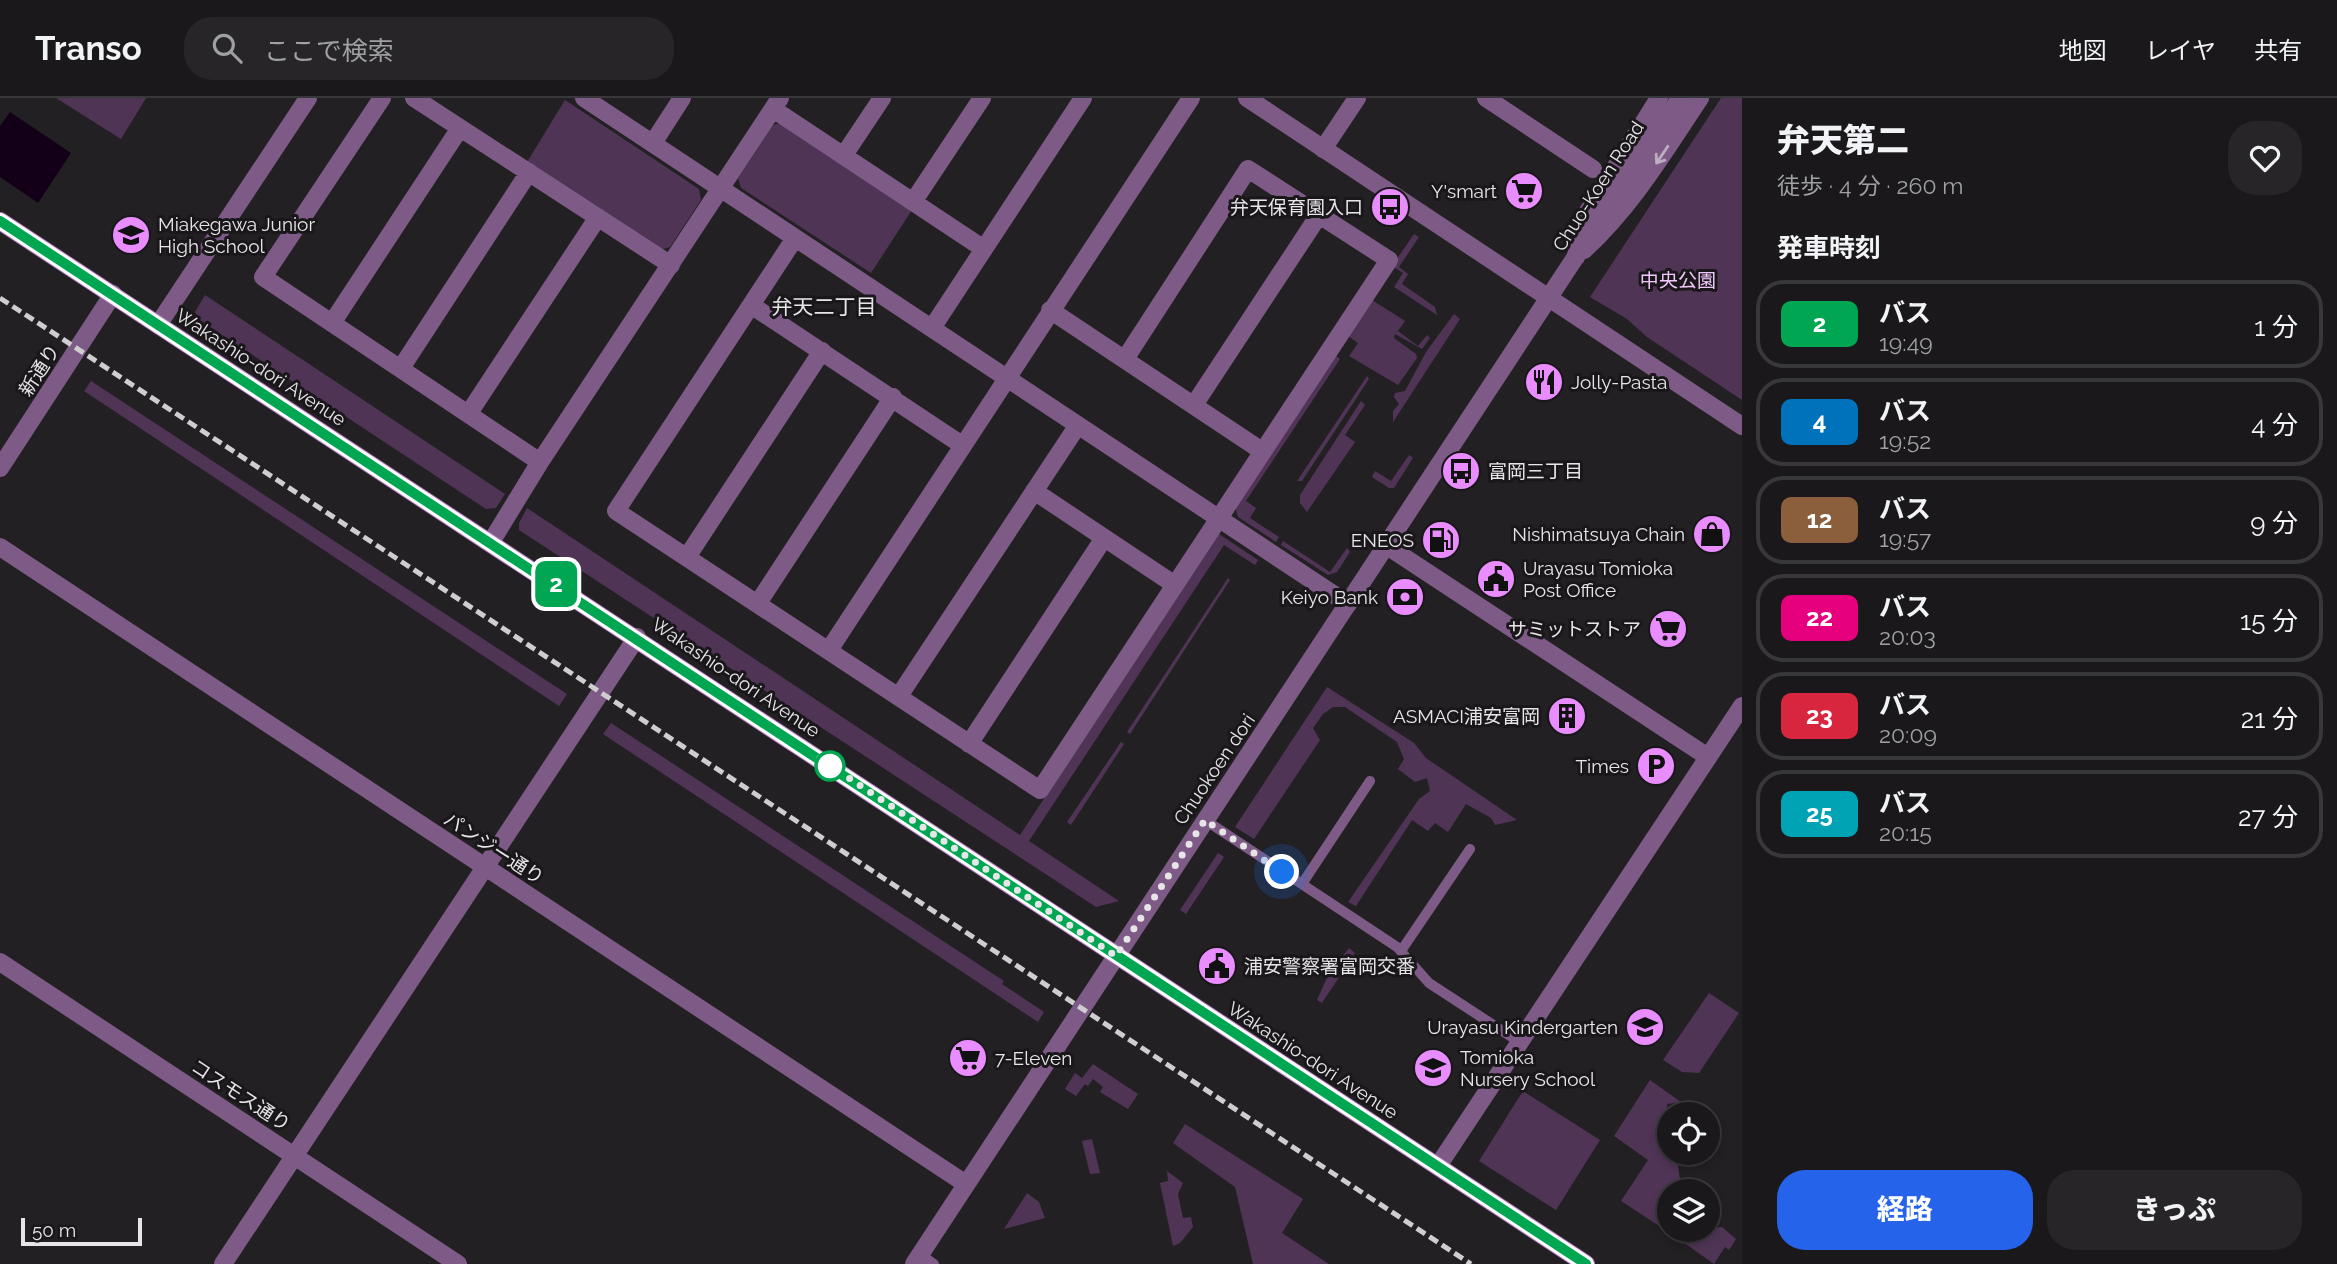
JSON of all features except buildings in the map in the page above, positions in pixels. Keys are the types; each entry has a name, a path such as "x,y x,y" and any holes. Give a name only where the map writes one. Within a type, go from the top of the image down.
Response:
{"main road":[{"name":"Wakashio-dori Avenue","path":"0,221 637,637 1116,956 1586,1264"}],"street":[{"path":"158,325 308,98"},
{"path":"382,98 264,278 540,461"},
{"path":"414,98 671,265"},
{"path":"584,98 1348,604"},
{"path":"653,143 682,98"},
{"path":"844,155 882,98"},
{"path":"914,202 982,98"},
{"path":"932,328 1083,98"},
{"path":"829,650 1191,98"},
{"path":"1323,149 1357,98"},
{"path":"1486,98 1593,170"},
{"path":"1576,257 1582,220 1659,98"},
{"name":"Chuo-Koen Road","path":"1550,297 1680,98"},
{"path":"1576,257 1615,222 1700,98"},
{"path":"1252,99 1323,149 1742,426"},
{"path":"491,541 540,461 777,103 844,155 984,249"},
{"path":"332,323 460,128"},
{"path":"795,238 616,511 1040,790 1388,260 1248,169 1125,359"},
{"path":"401,368 529,172"},
{"path":"1194,405 1319,215"},
{"path":"470,413 598,217"},
{"name":"新通り","path":"0,468 113,294"},
{"name":"Chuokoen dori","path":"923,1261 966,1184 1550,297"},
{"path":"751,305 962,445"},
{"path":"1050,310 1262,451"},
{"path":"687,557 822,351"},
{"path":"758,604 893,397"},
{"path":"899,696 1078,425"},
{"path":"1034,491 1175,584"},
{"path":"969,744 1104,538"},
{"path":"1387,546 1708,757"},
{"name":"パンジー通り","path":"0,547 966,1184"},
{"path":"223,1264 637,637"},
{"path":"1438,1166 1742,706"},
{"name":"コスモス通り","path":"0,962 458,1264"}],"lane":[{"path":"1302,884 1370,781"},
{"path":"1205,820 1401,951 1429,983 1521,1043"},
{"path":"1401,951 1470,849"}],"green space":[{"path":"56,98 146,98 121,139"},
{"name":"中央公園","path":"1721,98 1742,98 1742,400 1647,337 1627,319 1590,297"},
{"path":"565,100 699,189 701,200 670,247 660,250 527,162"},
{"path":"781,123 912,210 871,273 741,188 738,178 773,125"},
{"path":"1414,234 1419,237 1399,267 1408,274 1402,284 1435,307 1437,315 1394,287 1403,273 1392,266"},
{"path":"205,295 505,494 496,508 486,509 198,319 195,312"},
{"path":"1372,300 1405,321 1398,331 1418,346 1427,335 1430,338 1422,349 1395,334 1394,338 1416,354 1417,358 1398,385 1349,356 1358,343 1348,336"},
{"path":"1454,314 1460,319 1393,422 1393,411 1399,404 1394,397 1395,393 1405,391 1426,352"},
{"path":"1336,356 1340,359 1246,501 1256,508 1250,518 1279,537 1276,542 1238,517 1235,507"},
{"path":"1367,376 1369,379 1302,481 1297,481"},
{"path":"91,381 567,694 559,706 84,391"},
{"path":"1361,401 1365,405 1345,435 1355,442 1307,512 1300,503 1300,495"},
{"path":"1409,455 1413,458 1394,488 1389,488 1372,477 1375,471 1391,481"},
{"path":"527,508 1020,835 1219,534 1258,560 1255,565 1224,545 1029,841 1119,901 1096,907 519,530 519,523"},
{"path":"1283,541 1330,572 1347,548 1350,552 1337,572 1328,575 1281,545"},
{"path":"1228,578 1230,580 1130,734 1127,732"},
{"path":"1327,687 1414,743 1426,758 1517,820 1495,825 1491,818 1466,804 1448,832 1435,823 1428,831 1412,820 1356,906 1348,902 1419,799 1430,791 1427,778 1415,782 1398,769 1404,759 1397,742 1345,707 1333,707 1323,714 1313,728 1320,740 1254,839 1235,827"},
{"path":"611,723 1004,981 1002,984 1044,1012 1038,1022 603,734"},
{"path":"1121,742 1124,744 1071,825 1067,822"},
{"path":"1218,853 1224,857 1186,914 1180,910"},
{"path":"1349,948 1355,953 1322,1003 1317,1000 1329,973"},
{"path":"1709,993 1739,1013 1699,1073 1682,1072 1663,1060"},
{"path":"1093,1064 1138,1094 1128,1109 1100,1092 1103,1087 1093,1079 1088,1086 1085,1084 1076,1096 1065,1089 1075,1073 1082,1078"},
{"path":"1650,1080 1681,1102 1657,1102 1657,1165 1678,1165 1680,1179 1657,1179 1657,1225 1621,1201 1648,1160 1614,1136"},
{"path":"1523,1091 1600,1140 1556,1210 1479,1161"},
{"path":"1185,1124 1303,1199 1282,1233 1329,1264 1253,1264 1235,1187 1173,1143"},
{"path":"1092,1139 1100,1173 1090,1174 1082,1141"},
{"path":"1167,1171 1183,1183 1178,1194 1183,1218 1191,1217 1193,1227 1180,1243 1173,1246 1160,1183 1168,1181"},
{"path":"1027,1193 1039,1202 1045,1218 1004,1229"},
{"path":"1720,1227 1736,1239 1729,1250 1725,1247 1714,1264 1683,1242 1720,1242"}],"shaded area":[{"path":"10,112 71,153 38,203 0,177 0,126"}],"railway":[{"path":"0,298 1471,1264"}],"bus line":[{"name":"2","path":"0,221 637,637 1116,956 1586,1264"}],"place":[{"name":"Y'smart","path":"1524,191"},
{"name":"弁天保育園入口","path":"1390,207"},
{"name":"Miakegawa Junior High School","path":"131,235"},
{"name":"Jolly-Pasta","path":"1544,382"},
{"name":"富岡三丁目","path":"1461,471"},
{"name":"Nishimatsuya Chain","path":"1712,534"},
{"name":"ENEOS","path":"1441,540"},
{"name":"Urayasu Tomioka Post Office","path":"1496,579"},
{"name":"Keiyo Bank","path":"1405,597"},
{"name":"サミットストア","path":"1668,629"},
{"name":"ASMACI浦安富岡","path":"1567,716"},
{"name":"Times","path":"1656,766"},
{"name":"浦安警察署富岡交番","path":"1217,966"},
{"name":"Urayasu Kindergarten","path":"1645,1027"},
{"name":"7-Eleven","path":"968,1058"},
{"name":"Tomioka Nursery School","path":"1433,1068"}],"district":[{"name":"弁天二丁目","path":"824,306"}],"route":[{"path":"830,766 819,758 1116,956 1205,820 1282,872"}]}
